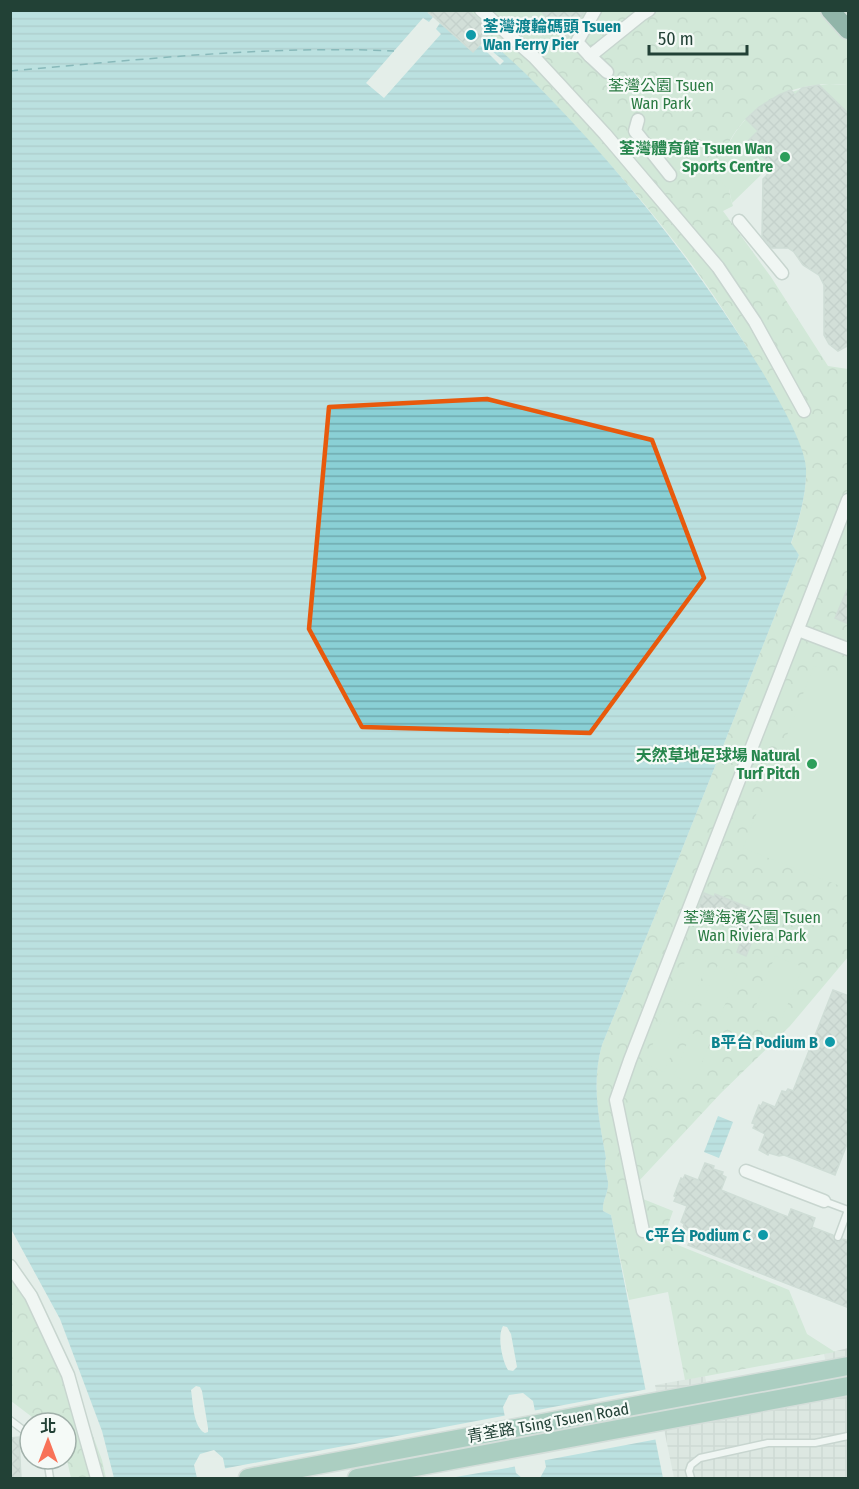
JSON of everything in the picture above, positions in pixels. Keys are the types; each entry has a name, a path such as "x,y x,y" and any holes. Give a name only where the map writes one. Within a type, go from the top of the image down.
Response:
{"highway":[{"path":"830,10 849,30"}],"main road":[{"name":"青荃路 Tsing Tsuen Road","path":"248,1479 849,1366"},
{"name":"青荃路 Tsing Tsuen Road","path":"357,1479 849,1386"}],"street":[{"path":"482,10 534,57 572,97 718,267 755,322 804,411"},
{"path":"595,10 577,42 607,72"},
{"path":"590,56 649,10"},
{"path":"638,120 635,131 670,175"},
{"path":"739,221 782,273"},
{"path":"643,1231 616,1100 849,500"},
{"path":"798,630 849,649"},
{"path":"746,1171 824,1201"},
{"path":"12,1272 31,1296 68,1375 97,1479"}],"lane":[{"path":"824,1201 849,1210 838,1237"},
{"path":"692,1479 689,1471 691,1465 700,1458 768,1443 815,1443 849,1436"}],"highlighted area":[{"path":"487,399 652,440 704,578 590,733 362,727 309,629 329,407"}],"shaded area":[{"path":"848,1348 848,1478 674,1478 655,1385 705,1376 710,1401 829,1378 824,1354"}],"green space":[{"name":"荃灣海濱公園 Tsuen Wan Riviera Park","path":"457,11 848,11 848,85 819,84 791,90 765,103 743,122 732,136 728,146 727,176 733,206 723,211 771,277 828,366 848,369 848,957 790,1026 721,1093 638,1182 643,1199 673,1211 663,1239 789,1290 807,1334 835,1352 685,1380 668,1292 629,1300 611,1215 603,1211 608,1182 597,1088 602,1045 799,555 791,544 805,490 804,457 780,405 722,307 654,216 579,130"},
{"name":"荃灣體育館 Tsuen Wan Sports Centre","path":"829,84 848,85 848,230 767,169 732,203 729,189 716,177 723,155 743,122 756,110 787,93"},
{"name":"天然草地足球場 Natural Turf Pitch","path":"814,666 848,679 848,889 743,848"},
{"path":"688,954 708,962 691,1005 671,998"},
{"path":"775,956 803,967 782,1018 755,1008"},
{"path":"717,966 737,974 720,1017 700,1009"},
{"path":"662,1021 682,1029 664,1072 645,1064"},
{"path":"691,1033 711,1040 694,1083 674,1076"},
{"path":"10,1256 58,1343 102,1460 106,1478 71,1478 69,1471 78,1471 78,1411 24,1411 11,1401"}],"water":[{"path":"10,11 457,11 527,75 560,109 593,144 654,217 711,293 769,382 801,446 806,468 804,497 791,543 799,555 602,1045 599,1059 597,1102 608,1182 603,1211 611,1215 663,1478 540,1478 546,1467 533,1401 523,1393 509,1395 503,1407 516,1473 522,1478 227,1478 223,1458 214,1450 200,1454 194,1465 197,1478 114,1478 102,1431 60,1319 11,1229","holes":["503,1326 507,1327 511,1334 517,1367 513,1371 508,1370 502,1354 500,1336","196,1386 202,1391 208,1428 208,1432 205,1433 198,1425 194,1414 191,1390"]},
{"path":"718,1116 733,1122 719,1158 704,1152"}],"pier":[{"path":"461,10 488,36 482,43 504,61 500,65 480,45 473,52 440,23 436,29 441,34 384,98 366,83 423,18 429,22 433,17 428,13 430,11"},
{"path":"648,1389 658,1439 541,1461 532,1411"},
{"path":"508,1415 518,1466 450,1478 224,1478 222,1469"}],"building":[{"name":"荃灣渡輪碼頭 Tsuen Wan Ferry Pier","path":"426,10 468,10 492,31 473,52"},
{"path":"540,10 585,10 568,38"},
{"path":"819,85 849,114 849,345 838,351 829,344 824,335 824,285 819,275 803,265 794,252 788,248 772,248 762,236 763,179 767,175 766,160 748,141 758,131 746,119 759,107 779,95 791,90 795,95 802,88"},
{"path":"849,585 849,624 835,618"},
{"path":"704,893 714,897 715,894 757,911 756,913 762,916 746,956 737,952 745,930 707,915 708,912 698,909"},
{"name":"B平台 Podium B","path":"833,990 849,996 849,1139 835,1175 784,1155 769,1153 768,1155 759,1150 765,1134 753,1128 755,1124 752,1123 759,1105 761,1106 763,1102 775,1107 782,1091 786,1092 788,1089 793,1091"},
{"name":"C平台 Podium C","path":"705,1163 723,1172 722,1175 726,1177 721,1190 788,1217 791,1209 815,1218 812,1227 833,1235 836,1242 843,1239 849,1241 849,1308 688,1245 693,1232 683,1228 684,1224 681,1222 687,1206 674,1201 676,1197 674,1196 681,1178 683,1179 685,1175 698,1180"},
{"path":"18,1437 18,1471 21,1471 21,1479 10,1479 10,1438"}],"ferry route":[{"path":"10,71 250,52 394,51"}],"place":[{"name":"荃灣渡輪碼頭 Tsuen Wan Ferry Pier","path":"471,35"},
{"name":"荃灣體育館 Tsuen Wan Sports Centre","path":"785,157"},
{"name":"天然草地足球場 Natural Turf Pitch","path":"812,764"},
{"name":"B平台 Podium B","path":"830,1042"},
{"name":"C平台 Podium C","path":"763,1235"}],"park label":[{"name":"荃灣公園 Tsuen Wan Park","path":"661,94"}]}
